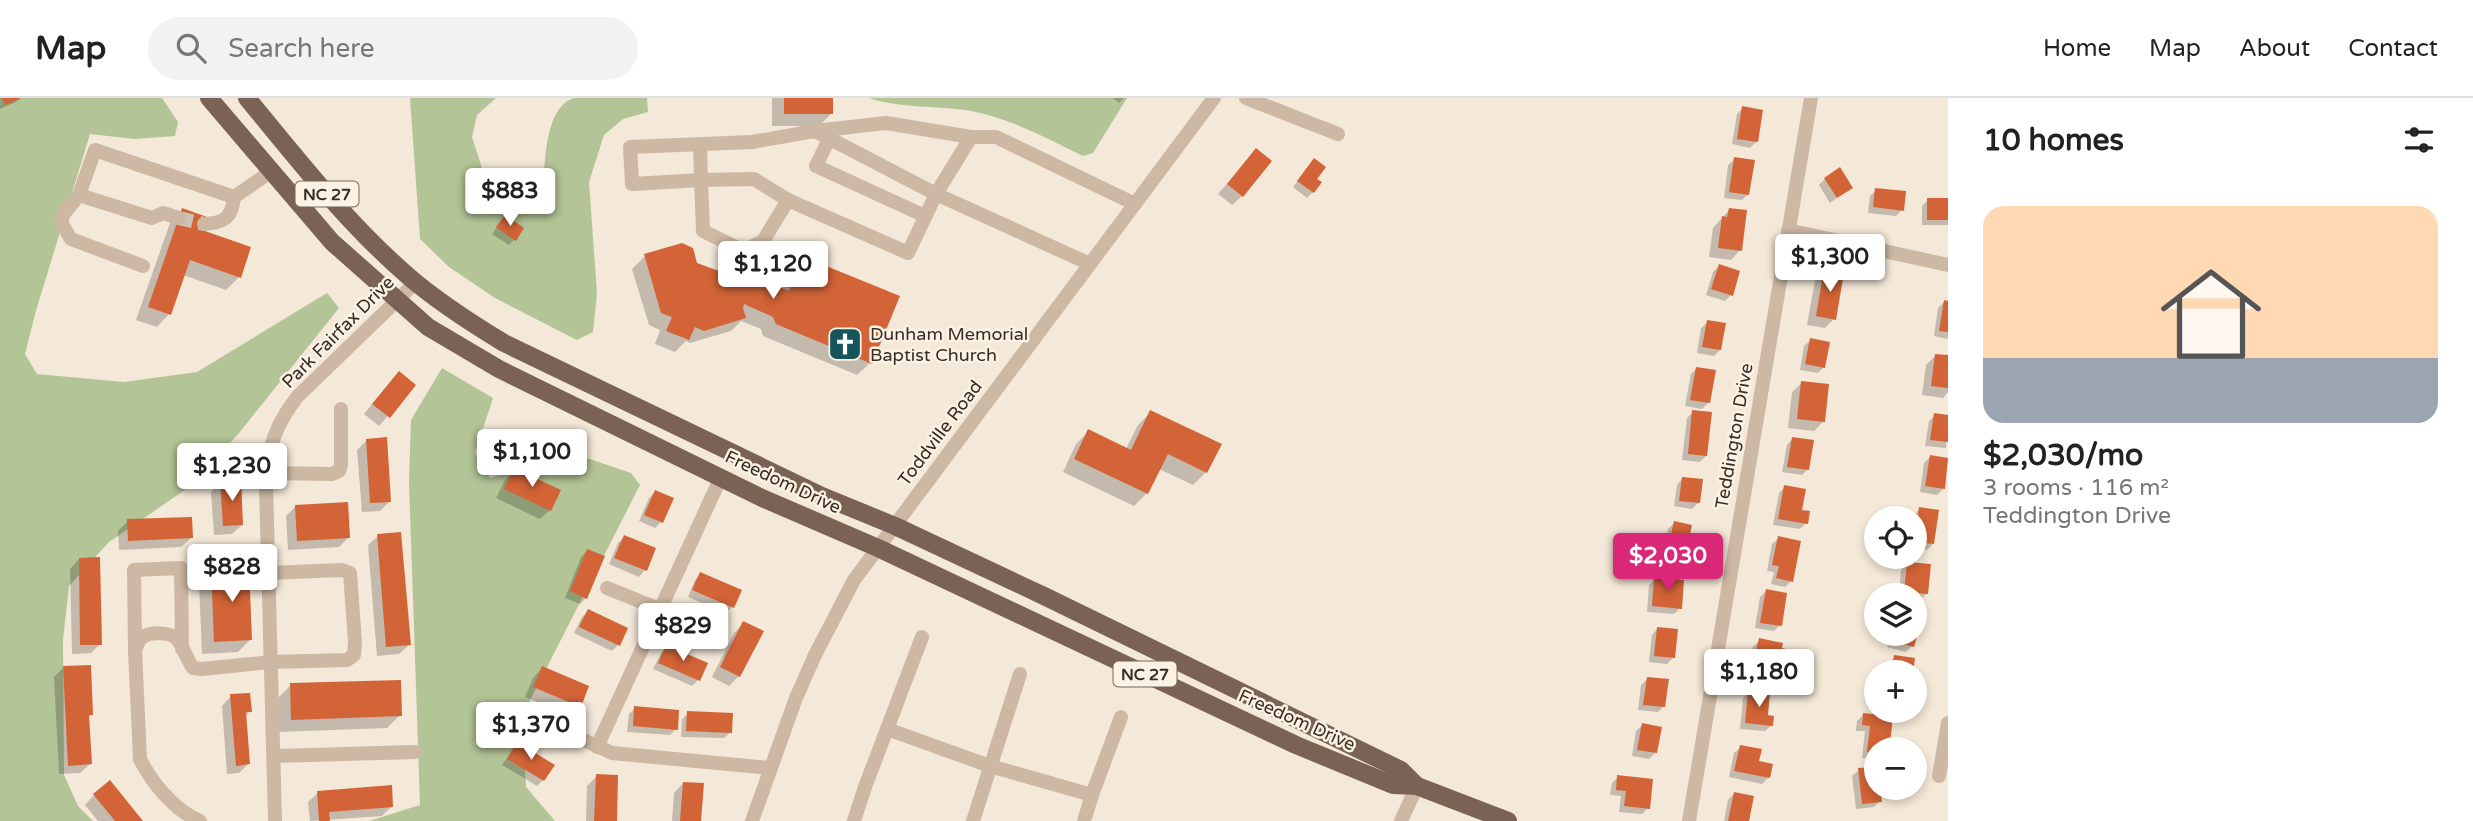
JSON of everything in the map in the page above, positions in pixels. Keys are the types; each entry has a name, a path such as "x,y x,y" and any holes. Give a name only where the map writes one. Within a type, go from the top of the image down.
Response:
{"main road":[{"name":"Freedom Drive","path":"209,98 332,242 428,327 499,369 721,477 1296,745 1393,785 1417,786 1508,821"},
{"name":"Freedom Drive","path":"247,98 361,232 456,314 504,343 822,496 895,526 1401,770 1417,786"}],"street":[{"name":"Toddville Road","path":"752,821 796,698 854,580 1214,98"},
{"path":"1246,98 1338,134"},
{"name":"Teddington Drive","path":"1689,821 1811,98"},
{"path":"971,137 936,194 908,253 788,200 754,179 632,184 630,147 752,142 814,131 886,123 971,137 996,137 1135,204"},
{"path":"814,131 936,194 1090,264"},
{"path":"829,139 816,166 925,216"},
{"path":"699,145 703,231 744,251 763,241 788,200"},
{"path":"143,266 71,239 65,232 62,216 79,195 95,150 234,197"},
{"path":"204,224 227,219 234,197 272,171"},
{"path":"79,195 152,218 163,212 179,218"},
{"path":"1788,230 1948,265"},
{"name":"Park Fairfax Drive","path":"275,821 268,573 269,455 281,419 297,397 416,282"},
{"path":"267,473 332,474 339,471 341,409"},
{"path":"597,747 721,477"},
{"path":"182,650 181,568 134,569 141,759 147,773 164,794 200,821"},
{"path":"135,651 144,636 165,634 176,638 193,668 347,660 354,655 349,573 342,570 268,573"},
{"path":"607,588 721,634"},
{"path":"854,821 922,637"},
{"path":"973,821 1020,674"},
{"path":"1084,821 1121,717"},
{"path":"536,718 597,747 630,756 769,768"},
{"path":"1939,776 1948,723"},
{"path":"887,729 990,766 1092,795"},
{"path":"274,756 415,752"},
{"path":"1401,821 1417,786"}],"green space":[{"path":"0,98 162,98 178,122 175,136 135,139 90,134 25,354 37,374 124,382 197,372 327,293 339,308 239,433 195,483 109,542 69,586 63,640 64,775 78,806 93,821 0,821"},
{"path":"410,98 496,98 477,115 472,137 482,168 504,195 532,201 543,192 548,138 557,112 565,103 575,98 647,98 648,112 623,119 604,135 589,182 597,294 593,332 577,340 495,298 449,267 420,239"},
{"path":"869,98 1127,98 1093,153 1083,156 986,114 894,104"},
{"path":"442,368 493,398 475,453 490,478 572,453 631,473 640,485 522,716 526,787 555,821 369,821 420,805 409,482 411,420"}],"building":[{"path":"2,98 21,98 5,105"},
{"path":"784,98 833,98 833,114 784,114"},
{"path":"1742,106 1763,110 1758,142 1737,139"},
{"path":"1256,148 1272,161 1243,197 1227,184"},
{"path":"1734,157 1755,160 1749,195 1729,192"},
{"path":"1314,158 1326,167 1317,179 1322,182 1314,193 1297,181"},
{"path":"1840,167 1853,188 1837,198 1824,178"},
{"path":"1875,188 1906,191 1904,211 1873,207"},
{"path":"1927,198 1948,198 1948,220 1927,220"},
{"path":"182,208 207,217 202,230 251,247 241,278 190,260 171,315 148,307"},
{"path":"1729,208 1747,210 1742,251 1718,248 1722,216 1727,217"},
{"path":"505,215 524,228 516,241 496,227"},
{"path":"682,243 693,248 697,263 719,271 731,267 789,291 804,257 900,296 872,364 776,324 773,317 744,304 746,318 704,331 695,327 689,340 666,331 672,317 661,313 644,254"},
{"path":"1719,264 1740,271 1733,296 1711,289"},
{"path":"1824,269 1844,272 1836,320 1816,316"},
{"path":"1944,300 1948,301 1948,332 1939,331"},
{"path":"1707,320 1726,323 1721,350 1702,347"},
{"path":"1810,338 1830,342 1825,368 1805,364"},
{"path":"1935,354 1948,355 1948,388 1931,386"},
{"path":"1696,367 1716,370 1710,403 1690,400"},
{"path":"399,371 416,385 390,418 372,404"},
{"path":"1801,381 1829,384 1825,422 1797,419"},
{"path":"1150,410 1222,444 1207,473 1168,454 1148,494 1074,459 1088,429 1131,450"},
{"path":"1692,410 1712,412 1707,456 1688,454"},
{"path":"1934,413 1948,415 1948,442 1930,440"},
{"path":"387,437 391,502 370,503 366,439"},
{"path":"1792,437 1814,440 1809,470 1787,467"},
{"path":"1930,455 1948,458 1945,489 1925,486"},
{"path":"514,468 561,490 551,511 504,489"},
{"path":"1682,477 1703,479 1700,503 1679,501"},
{"path":"241,479 243,525 223,526 220,481"},
{"path":"1784,485 1806,489 1802,510 1810,511 1808,524 1778,519"},
{"path":"655,490 674,498 663,523 644,515"},
{"path":"348,502 350,538 297,541 295,505"},
{"path":"1927,508 1939,510 1934,544 1927,543"},
{"path":"192,517 193,538 128,541 127,519"},
{"path":"1674,521 1692,525 1686,552 1668,548"},
{"path":"401,532 411,645 386,647 377,534"},
{"path":"624,535 656,548 647,571 614,558"},
{"path":"1778,536 1801,541 1793,582 1776,578 1779,566 1772,565"},
{"path":"587,549 605,556 587,599 570,591"},
{"path":"100,557 102,645 80,645 79,558"},
{"path":"1927,564 1931,564 1928,594 1927,583 1905,583 1906,569 1927,569"},
{"path":"249,566 252,640 214,642 211,568"},
{"path":"700,572 742,590 734,608 692,590"},
{"path":"1654,577 1684,580 1682,609 1652,606"},
{"path":"1766,589 1787,593 1782,626 1760,623"},
{"path":"588,609 628,628 620,646 579,627"},
{"path":"743,621 764,631 740,677 720,667"},
{"path":"1657,627 1678,629 1675,658 1654,656"},
{"path":"1759,638 1783,643 1782,648 1794,651 1789,674 1776,671 1775,676 1752,671"},
{"path":"666,645 708,663 700,681 658,663"},
{"path":"1894,655 1915,658 1915,660 1893,660"},
{"path":"91,665 93,715 89,715 92,764 68,766 63,666"},
{"path":"542,666 589,686 581,707 533,687"},
{"path":"1647,677 1669,679 1665,707 1643,705"},
{"path":"401,680 402,716 291,720 290,683"},
{"path":"1748,690 1770,692 1768,715 1774,716 1773,726 1745,723"},
{"path":"250,693 252,712 246,712 250,764 236,766 230,694"},
{"path":"634,706 679,710 678,730 633,726"},
{"path":"687,711 733,713 732,733 686,731"},
{"path":"1863,713 1864,723 1892,723 1891,737 1869,737 1870,726 1862,725"},
{"path":"1642,723 1662,727 1657,753 1637,750"},
{"path":"517,742 555,765 544,781 507,759"},
{"path":"1740,745 1762,749 1759,761 1773,764 1770,778 1734,771"},
{"path":"1858,768 1864,768 1864,800 1882,802 1862,804"},
{"path":"596,774 618,775 617,821 594,821"},
{"path":"1617,775 1653,779 1650,809 1624,806 1626,791 1616,790"},
{"path":"110,780 143,821 115,821 93,794"},
{"path":"683,782 704,783 701,821 680,821"},
{"path":"392,785 393,807 329,812 330,821 319,821 317,791"},
{"path":"1734,792 1754,796 1749,821 1728,821"}],"tunnel":[{"path":"179,218 204,224"}],"place":[{"name":"Dunham Memorial Baptist Church","path":"845,344"}]}
